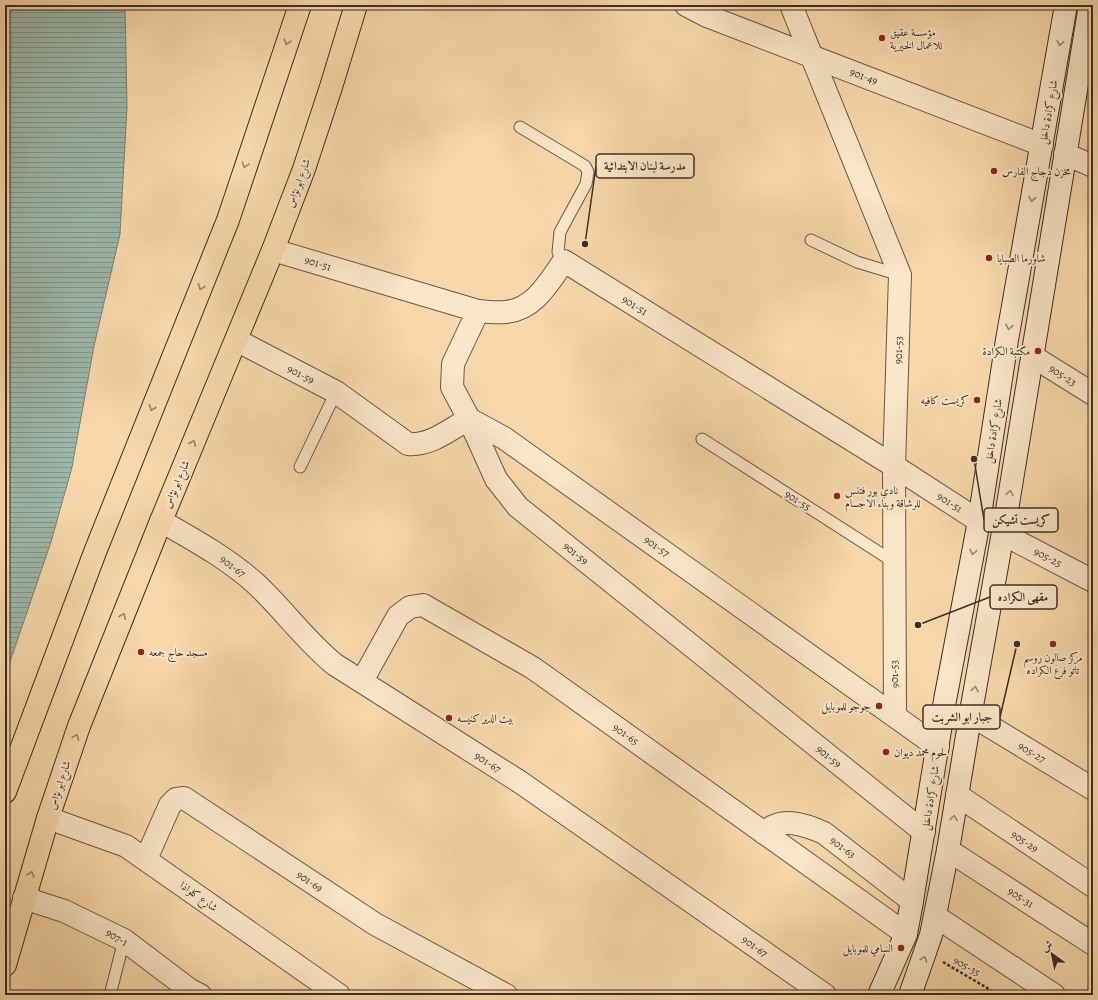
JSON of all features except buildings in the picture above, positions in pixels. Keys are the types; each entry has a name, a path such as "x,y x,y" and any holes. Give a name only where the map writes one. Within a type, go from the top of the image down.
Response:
{"main road":[{"path":"5,792 95,552 228,220 300,5"},
{"name":"شارع ابو نؤاس","path":"5,965 48,818 66,763 102,666 273,250 304,169 356,5"}],"street":[{"name":"901-49","path":"686,5 707,16 1042,145"},
{"name":"901-53","path":"791,5 814,57 900,275 894,466 895,715"},
{"name":"شارع كرادة داخل","path":"879,995 906,934 979,521 1007,340 1066,5"},
{"path":"910,995 925,957 948,850 970,715 1003,534 1090,5"},
{"path":"1065,154 1093,166"},
{"name":"901-51","path":"273,250 478,311 507,312 529,305 542,291 564,261 894,466 979,521"},
{"path":"469,418 452,387 453,364 478,311"},
{"name":"901-59","path":"236,340 336,392 408,444 419,445 430,441 469,418 496,479 518,507 924,832"},
{"name":"905-23","path":"1032,356 1093,394"},
{"name":"901-57","path":"469,418 504,438 938,747"},
{"name":"901-67","path":"161,521 231,563 256,584 314,648 334,664 520,782 825,995"},
{"name":"905-25","path":"1003,534 1093,581"},
{"name":"901-65","path":"362,681 398,616 410,607 423,605 533,668 906,934"},
{"name":"905-27","path":"970,715 1093,789"},
{"name":"905-29","path":"957,795 1093,886"},
{"name":"901-69","path":"146,859 170,805 176,799 184,798 374,924 506,995"},
{"name":"شارع كلواذا","path":"48,818 126,846 339,995"},
{"name":"901-63","path":"764,833 774,824 787,822 812,828 824,833 912,902"},
{"name":"905-31","path":"948,850 1093,944"},
{"name":"907-1","path":"24,898 64,911 124,940 190,990 200,995"},
{"path":"935,916 1054,995"}],"lane":[{"path":"520,127 585,166 588,172 586,184 560,232 558,252 564,261"},
{"path":"811,240 857,262 900,275"},
{"path":"300,467 336,392"},
{"name":"901-55","path":"702,439 894,562"},
{"path":"110,995 124,940"}],"path":[{"name":"905-35","path":"925,957 944,962 999,995"}],"shaded area":[{"path":"5,5 125,5 127,107 120,234 94,346 72,467 51,542 5,676"}],"place":[{"name":"مؤسسة عقيق للاعمال الخيرية","path":"882,38"},
{"name":"مخزن دجاج الفارس","path":"994,171"},
{"name":"مدرسة لبنان الابتدائية","path":"585,244"},
{"name":"شاورما الصبايا","path":"989,258"},
{"name":"مكتبة الكرادة","path":"1038,351"},
{"name":"كريست كافيه","path":"977,400"},
{"name":"كريست تشيكن","path":"974,459"},
{"name":"نادي بور فتنس للرشاقة وبناء الاجسام","path":"837,496"},
{"name":"مقهى الكراده","path":"918,625"},
{"name":"جبار ابو الشربت","path":"1017,644"},
{"name":"مركز صالون روسم تاتو فرع الكراده","path":"1053,644"},
{"name":"مسجد حاج جمعه","path":"141,652"},
{"name":"جوجو للموبايل","path":"879,706"},
{"name":"بيت الدير كنيسه","path":"449,718"},
{"name":"لحوم محمد ديوان","path":"886,752"},
{"name":"السامي للموبايل","path":"901,948"}]}
